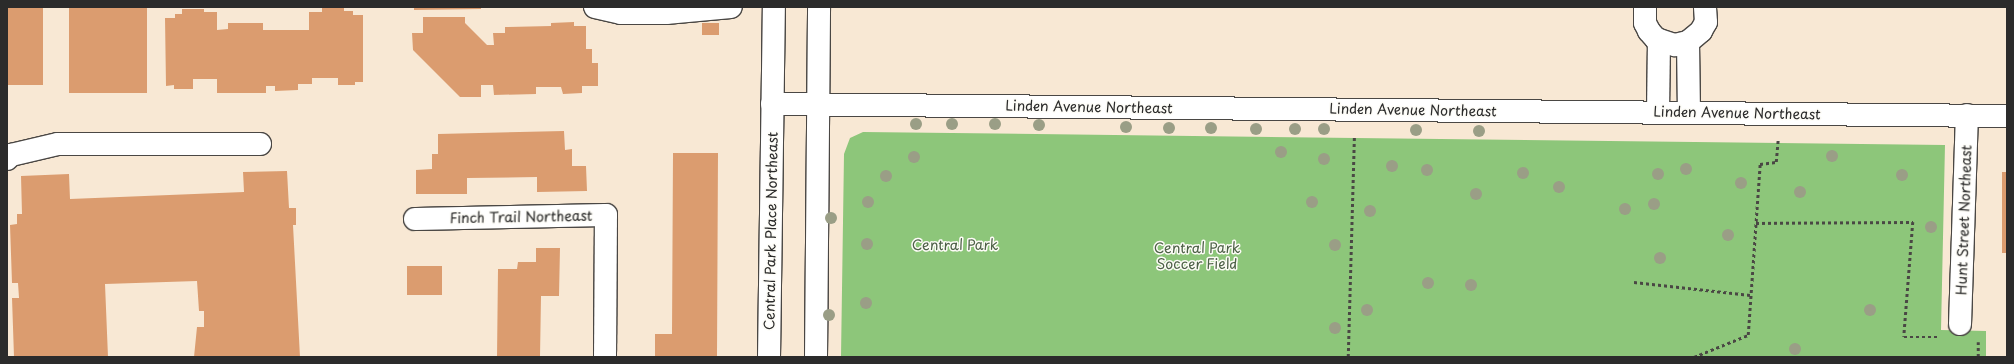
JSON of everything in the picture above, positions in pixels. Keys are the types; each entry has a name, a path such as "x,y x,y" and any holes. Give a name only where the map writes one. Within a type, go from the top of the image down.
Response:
{"street":[{"path":"595,7 621,13 666,13 731,7"},
{"name":"Central Park Place Northeast","path":"769,357 774,7"},
{"path":"816,357 819,7"},
{"path":"1645,7 1645,23 1649,31 1659,40 1675,45 1688,42 1701,31 1706,22 1705,7"},
{"path":"1658,112 1659,40"},
{"path":"1688,42 1688,112"},
{"path":"772,104 819,105"},
{"name":"Linden Avenue Northeast","path":"819,105 2007,116"},
{"name":"Hunt Street Northeast","path":"1960,324 1968,115"},
{"path":"7,159 11,155 58,144 260,144"},
{"name":"Finch Trail Northeast","path":"415,219 606,215 605,357"}],"path":[{"path":"1348,357 1354,132"},
{"path":"1694,357 1748,335 1760,164 1776,162 1778,137"},
{"path":"1756,223 1913,222 1904,337 1941,337"},
{"path":"1634,282 1750,295"},
{"path":"1978,338 1978,357"}],"green space":[{"name":"Central Park","path":"863,132 1945,145 1941,330 1986,331 1986,357 841,357 844,154 850,138"}],"building":[{"path":"7,7 43,7 43,85 7,85"},
{"path":"69,7 147,7 147,93 69,93"},
{"path":"322,7 344,7 344,11 353,11 353,15 363,15 363,82 355,82 355,85 338,85 338,78 312,78 312,84 298,84 298,90 275,91 275,86 266,86 266,93 217,93 217,79 193,79 193,89 174,89 174,85 166,86 165,18 175,18 175,14 182,14 182,9 204,9 204,12 217,12 217,30 228,29 228,23 263,23 263,30 309,30 309,12 322,12"},
{"path":"414,7 481,7 481,9 414,10"},
{"path":"423,17 465,17 465,23 487,45 494,45 493,33 505,33 505,27 551,26 551,23 574,22 574,26 586,26 586,49 592,49 592,63 598,63 598,86 582,86 582,93 563,94 561,87 536,87 536,94 494,95 493,85 481,85 481,97 460,97 413,50 412,33 423,33"},
{"path":"702,23 719,23 719,35 702,35"},
{"path":"564,131 565,150 572,149 572,166 586,166 587,191 537,192 537,177 467,178 467,194 416,194 416,170 432,169 432,154 438,154 438,134"},
{"path":"673,153 718,153 717,357 655,357 655,334 672,334"},
{"path":"287,171 289,208 296,208 296,225 293,225 300,357 194,357 197,327 204,327 204,311 199,311 197,281 105,284 108,357 14,357 12,298 19,298 18,283 12,283 10,225 17,224 17,214 22,214 21,176 69,174 70,199 244,192 243,172"},
{"path":"2002,172 2007,172 2007,253 2002,253"},
{"path":"536,248 560,248 559,296 541,296 540,357 497,357 498,269 517,269 518,262 536,262"},
{"path":"407,266 442,266 442,295 407,295"}],"park label":[{"name":"Central Park Soccer Field","path":"1197,256"}]}
